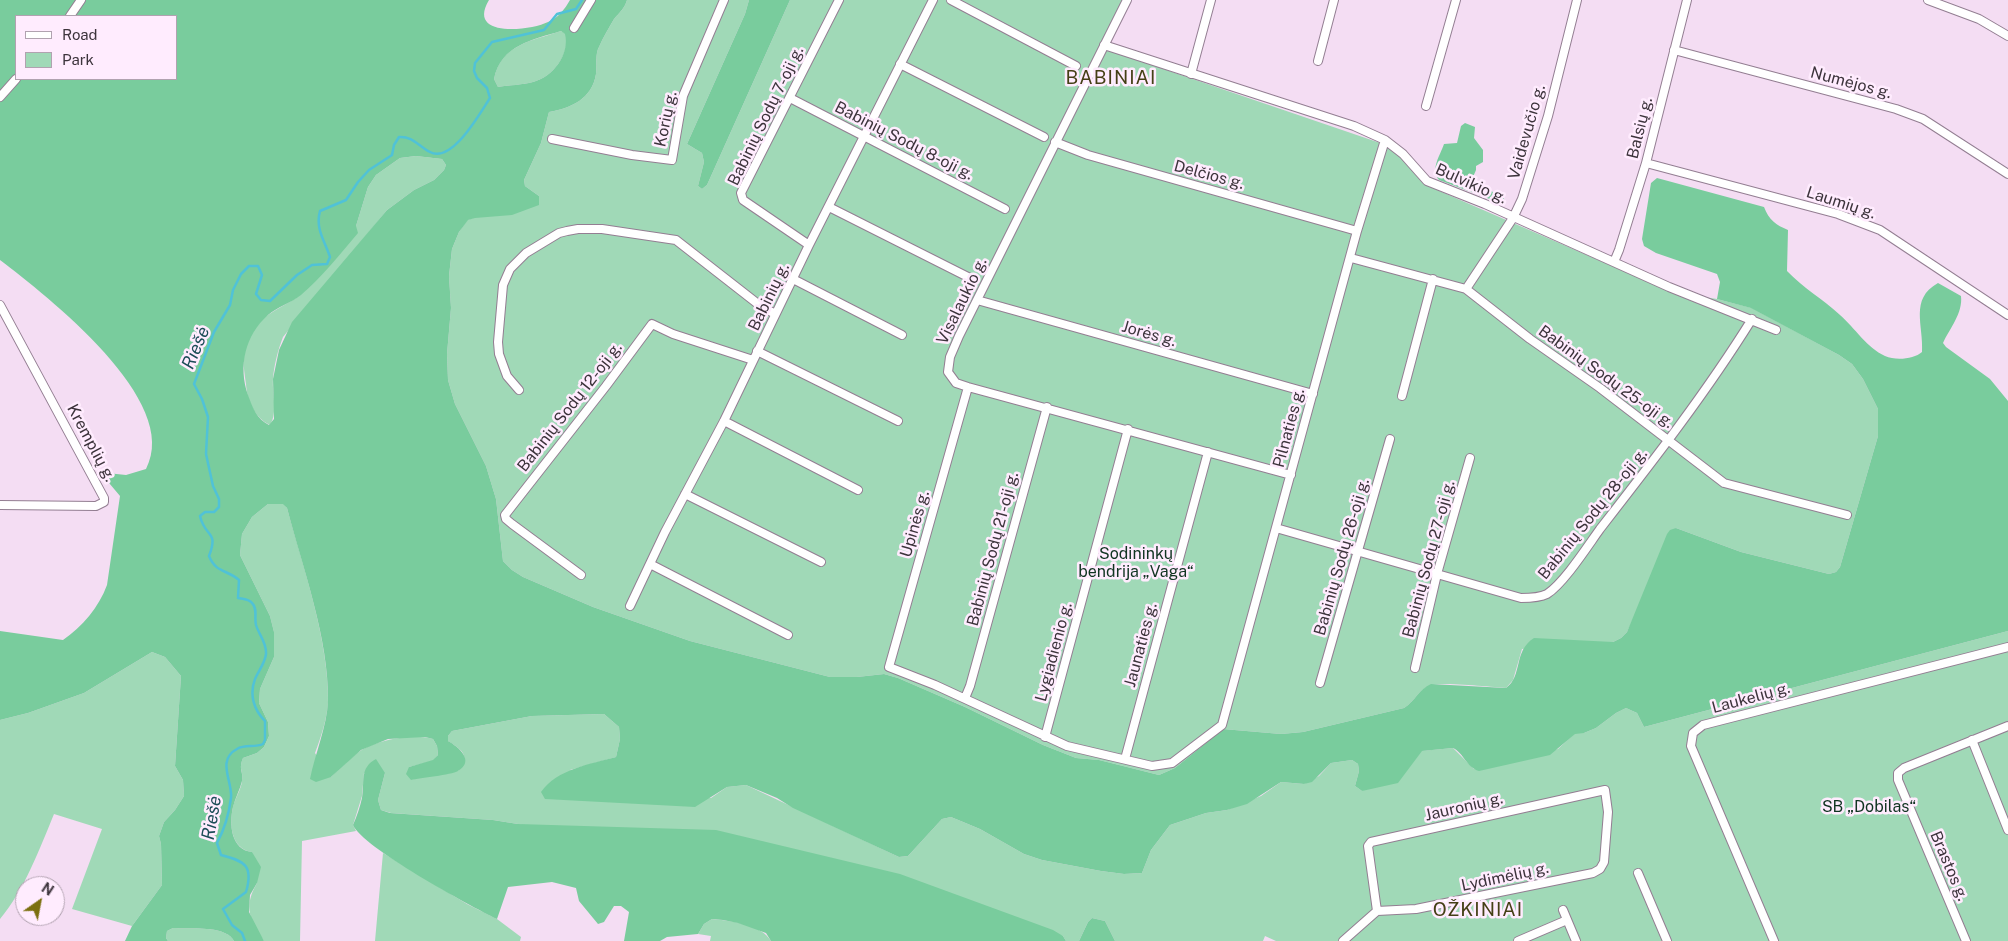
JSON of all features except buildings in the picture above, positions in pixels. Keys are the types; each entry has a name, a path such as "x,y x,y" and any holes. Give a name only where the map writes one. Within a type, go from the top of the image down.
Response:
{"street":[{"path":"71,15 81,0"},
{"path":"574,28 591,0"},
{"name":"Korių g.","path":"552,139 632,155 672,160 683,96 724,0"},
{"name":"Babinių Sodų 7-oji g.","path":"809,245 741,197 741,193 840,0"},
{"name":"Babinių g.","path":"630,606 684,494 724,421 809,245 933,0"},
{"path":"951,0 1076,66"},
{"path":"1191,74 1212,0"},
{"path":"1318,61 1334,0"},
{"path":"1426,106 1456,0"},
{"name":"Vaidevučio g.","path":"1466,289 1513,218 1522,199 1548,116 1577,0"},
{"name":"Balsių g.","path":"1614,262 1620,250 1646,163 1687,0"},
{"path":"1928,0 1979,19 2008,36"},
{"name":"Visalaukio g.","path":"1125,1 977,300 948,365 951,378 956,383 968,387 1128,429 1291,475"},
{"name":"Bulvikio g.","path":"1104,45 1354,126 1385,140 1403,154 1427,181 1485,204 1669,288 1776,330"},
{"name":"Numėjos g.","path":"1674,50 1896,109 1923,119 2008,174"},
{"path":"900,64 1044,137"},
{"path":"0,97 15,80"},
{"name":"Babinių Sodų 8-oji g.","path":"790,98 1005,209"},
{"name":"Pilnaties g.","path":"1125,759 1152,766 1172,763 1222,725 1351,258 1357,230 1385,140"},
{"name":"Delčios g.","path":"1055,142 1106,160 1357,230"},
{"name":"Laumių g.","path":"1646,163 1838,214 1864,223 1880,230 1904,245 2008,315"},
{"path":"828,207 970,278"},
{"path":"519,390 507,376 499,354 498,342 503,285 510,269 526,253 567,231 602,229 676,240 758,304 776,314"},
{"name":"Babinių Sodų 25-oji g.","path":"1351,258 1466,289 1724,483 1847,515"},
{"path":"793,279 902,335"},
{"path":"1402,396 1433,279"},
{"name":"Jorės g.","path":"977,300 1313,394"},
{"name":"Kremplių g.","path":"0,306 104,498 104,502 96,506 0,505"},
{"name":"Babinių Sodų 28-oji g.","path":"1276,528 1521,598 1545,594 1568,571 1669,440 1725,363 1752,319"},
{"name":"Babinių Sodų 12-oji g.","path":"581,575 512,524 506,519 505,515 652,324 673,334 753,360"},
{"path":"758,350 898,421"},
{"name":"Upinės g.","path":"965,698 935,684 889,667 968,387"},
{"name":"Babinių Sodų 21-oji g.","path":"965,698 970,686 1047,408"},
{"path":"724,421 858,490"},
{"name":"Lygiadienio g.","path":"1045,737 1128,429"},
{"name":"Babinių Sodų 26-oji g.","path":"1320,683 1390,439"},
{"name":"Jaunaties g.","path":"1125,759 1208,452"},
{"name":"Babinių Sodų 27-oji g.","path":"1415,668 1437,574 1470,458"},
{"path":"684,494 820,562"},
{"path":"650,564 788,635"},
{"name":"Laukelių g.","path":"1774,941 1691,746 1693,733 1703,725 2008,647"},
{"path":"965,698 1045,737 1085,751 1125,759"},
{"name":"Brastos g.","path":"1966,941 1897,776 1904,768 2008,726"},
{"path":"1972,740 2008,830"},
{"name":"Jauronių g.","path":"1376,911 1368,846 1371,842 1605,790 1608,812 1604,862"},
{"name":"Lydimėlių g.","path":"1376,911 1416,909 1593,873 1604,862"},
{"path":"1638,873 1667,941"},
{"path":"1562,910 1576,941"},
{"path":"1343,941 1376,911"},
{"path":"1518,941 1567,920"}],"green space":[{"path":"0,0 489,0 484,12 486,21 493,26 503,29 515,29 528,28 552,20 561,13 570,0 627,0 604,36 598,50 596,74 590,90 572,105 549,112 541,143 524,180 525,186 539,196 539,205 512,215 468,220 459,232 452,249 449,276 451,308 447,354 448,380 455,404 486,466 496,499 503,561 523,577 593,607 690,641 830,677 884,674 898,678 965,707 1043,745 1076,758 1099,760 1159,775 1175,768 1223,729 1281,734 1303,732 1404,708 1423,689 1431,684 1506,688 1515,677 1523,650 1527,643 1534,638 1613,642 1627,632 1667,534 1670,530 1676,528 1741,552 1829,574 1836,572 1840,567 1878,436 1878,409 1863,379 1852,364 1839,355 1751,308 1717,299 1720,282 1717,274 1656,253 1644,246 1642,239 1651,183 1657,178 1764,207 1773,222 1788,230 1787,271 1846,320 1872,348 1885,356 1905,358 1922,352 1921,305 1929,289 1938,283 1961,296 1958,314 1943,343 1990,379 2008,401 2008,631 1644,727 1637,713 1626,708 1596,728 1584,733 1575,734 1550,755 1479,771 1471,766 1453,748 1422,751 1398,783 1362,791 1355,786 1359,771 1358,764 1352,760 1331,763 1312,782 1304,784 1281,782 1247,804 1227,810 1206,813 1170,825 1151,850 1142,873 1124,874 1042,860 1024,854 980,829 951,817 942,819 908,856 899,857 746,785 727,787 695,807 545,799 541,792 556,778 586,765 616,757 620,739 619,727 604,714 532,716 452,731 448,736 448,741 464,754 465,763 463,767 449,774 411,780 406,774 409,767 433,760 438,755 437,746 433,739 425,737 388,739 361,750 331,777 316,782 310,779 328,701 327,677 320,629 287,508 283,504 268,504 252,517 242,534 240,555 270,616 274,632 274,657 260,689 259,703 268,722 269,736 264,747 257,753 243,758 241,765 242,781 234,804 231,821 236,841 240,847 252,852 261,867 257,883 250,895 249,912 264,941 234,941 230,936 216,930 173,928 167,931 166,938 168,941 125,941 132,926 162,885 161,844 159,836 164,822 184,796 183,780 175,766 181,676 165,657 152,652 84,693 28,713 0,720 0,631 63,640 89,616 107,585 120,496 104,477 107,473 126,475 146,469 152,442 145,413 128,382 104,352 77,324 0,260","holes":["561,31 565,34 565,49 553,70 533,82 498,87 494,79 503,58 529,41","416,156 442,159 446,165 444,170 434,180 414,190 387,210 292,322 279,350 273,379 274,419 269,425 261,420 256,413 245,384 244,363 249,342 254,332 268,315 297,298 308,288 331,265 358,233 356,226 368,187 376,175 400,158"]},
{"name":"Sodininkų bendrija „Vaga“","path":"627,0 749,0 745,14 687,144 702,153 704,162 698,186 702,189 707,185 790,0 1123,0 1099,47 1389,146 1428,186 1672,292 1717,299 1752,308 1839,355 1852,364 1863,379 1878,409 1878,436 1840,567 1836,572 1829,574 1741,552 1676,528 1627,632 1613,642 1522,649 1513,680 1506,688 1455,684 1431,685 1423,689 1404,708 1303,732 1281,734 1223,729 1175,768 1159,775 1099,760 1076,758 1043,745 965,707 898,678 884,674 830,677 690,641 593,607 523,577 503,561 496,499 486,466 455,404 448,380 447,354 451,308 449,276 452,249 459,232 467,220 539,196 525,186 524,180 541,143 549,112 572,105 590,90 596,74 598,50 604,36"},
{"path":"749,0 790,0 707,185 702,189 698,186 704,162 702,153 687,144 745,14"},
{"path":"561,31 566,34 567,42 563,57 553,70 533,82 498,87 494,79 503,58 529,41"},
{"path":"1465,123 1475,127 1474,138 1483,150 1483,162 1476,166 1473,177 1475,183 1503,197 1505,201 1503,204 1439,180 1436,176 1437,162 1444,144 1457,143 1461,126"},
{"path":"416,156 442,159 446,165 444,170 434,180 414,190 387,210 283,337 274,368 274,415 270,425 260,418 250,403 244,368 245,352 249,338 261,321 296,298 308,287 356,226 368,187 376,175 400,158"},
{"name":"SB „Dobilas“","path":"283,503 287,508 320,629 327,679 328,702 323,728 315,753 331,777 349,760 367,747 406,737 433,739 437,746 438,755 433,761 409,767 458,771 465,758 458,748 448,741 448,736 452,731 532,716 604,714 619,727 620,739 616,757 570,770 711,798 727,787 746,785 899,857 908,856 942,819 951,817 980,829 1024,854 1042,860 1124,874 1142,873 1151,850 1170,825 1206,813 1227,810 1261,796 1281,782 1304,784 1319,776 1331,763 1352,760 1358,764 1359,771 1355,786 1362,791 1421,751 1453,748 1474,769 1558,749 1575,733 1584,733 1596,728 1626,708 1637,713 1644,727 2008,631 2008,941 1276,941 1265,936 1263,941 1115,941 1105,921 1092,918 1088,922 1079,941 1066,941 1063,936 518,824 493,820 391,813 381,810 378,800 385,773 364,773 362,796 353,825 356,831 302,841 300,941 264,941 252,920 249,906 257,883 252,852 245,850 236,841 231,821 234,804 241,784 243,758 257,753 264,747 269,736 268,722 259,703 260,689 274,657 274,632 270,616 240,555 242,534 252,517 268,504"},
{"path":"152,652 165,657 181,676 175,766 183,780 184,796 164,822 159,836 161,844 162,885 132,926 72,909 102,829 54,814 27,876 15,876 15,899 0,919 0,720 28,713 84,693"},
{"path":"376,759 385,773 378,800 381,810 390,813 493,820 518,824 716,830 900,874 1053,930 1063,936 1066,941 771,941 766,933 738,923 712,919 704,924 698,934 667,937 660,941 624,941 629,912 621,906 614,906 604,922 598,924 579,901 576,888 552,882 508,887 497,919 464,902 395,861 361,835 353,825 362,798 365,771"},
{"path":"383,853 467,904 497,919 521,937 520,941 375,941"},
{"path":"1092,918 1105,921 1115,941 1079,941 1088,922"},
{"path":"712,919 745,924 760,931 771,941 710,941 711,936 698,934 704,924"},
{"path":"173,928 216,930 230,936 234,941 168,941 166,938 167,931"}],"waterway":[{"name":"Riešė","path":"245,941 242,933 232,925 223,909 246,892 249,876 248,870 241,862 221,855 217,843 226,822 231,798 226,765 227,759 237,749 260,745 265,740 265,721 255,707 252,691 266,650 256,625 254,605 246,599 238,598 239,580 218,568 209,556 213,542 200,516 205,512 214,512 219,507 219,499 213,486 206,454 208,417 202,399 194,384 214,332 230,305 233,290 241,274 249,266 258,266 262,275 256,294 261,300 270,301 297,275 312,265 327,264 330,257 321,235 319,224 320,211 346,200 369,170 392,155 394,145 399,137 408,138 426,150 438,154 447,151 456,144 472,125 490,98 487,88 477,78 474,71 475,63 492,42 544,30 557,14 576,9 582,0"}],"district":[{"name":"BABINIAI","path":"1111,78"},
{"name":"OŽKINIAI","path":"1478,910"}]}
